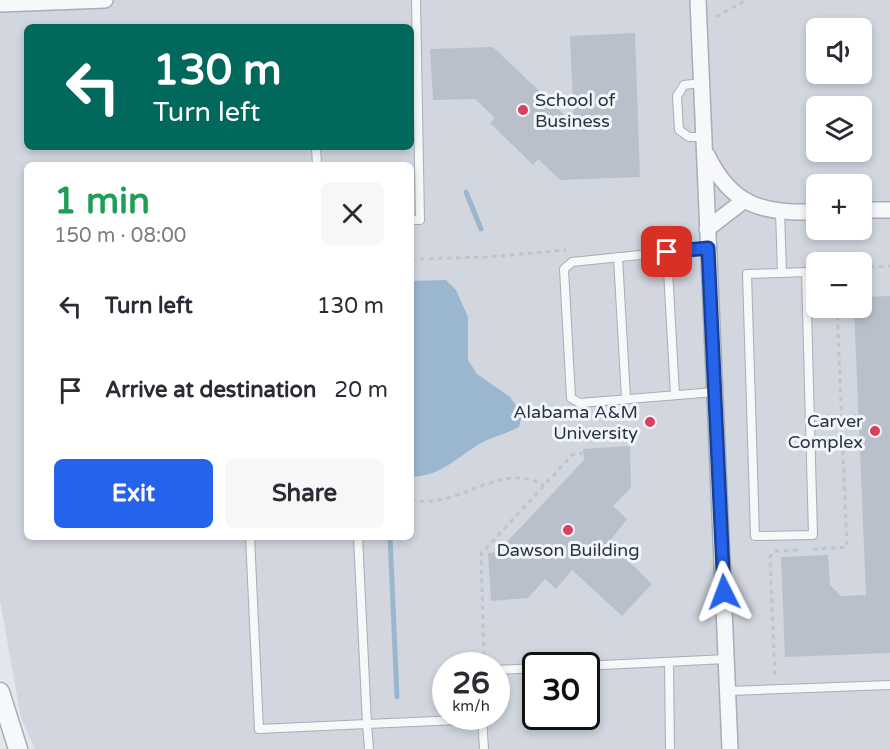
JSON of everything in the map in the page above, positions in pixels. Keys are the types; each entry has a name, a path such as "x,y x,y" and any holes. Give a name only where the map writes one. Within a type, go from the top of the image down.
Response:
{"street":[{"path":"0,4 105,0"},
{"path":"698,0 730,749"},
{"path":"704,144 712,168 742,202 764,210 806,212"},
{"path":"707,229 742,202"},
{"path":"872,210 890,210"},
{"path":"0,692 18,749"}],"lane":[{"path":"414,220 420,220 415,166 416,0"},
{"path":"701,82 684,86 677,96 679,130 704,144"},
{"path":"780,211 782,273"},
{"path":"708,248 566,264 564,269 570,398 580,403 715,392"},
{"path":"667,252 675,395"},
{"path":"618,257 626,399"},
{"path":"806,272 813,535 755,536 747,274 782,273 806,272"},
{"path":"250,540 259,729 432,721"},
{"path":"358,540 369,749"},
{"path":"600,665 727,659"},
{"path":"669,662 670,749"},
{"path":"729,691 890,685"},
{"path":"483,730 484,749"}],"path":[{"path":"716,17 728,13 746,0"},
{"path":"414,259 512,256 569,250"},
{"path":"872,267 890,266"},
{"path":"484,652 481,555 572,455 583,453"},
{"path":"414,500 431,502 514,477 536,481 544,486"}],"shaded area":[{"name":"Alabama A&M University","path":"0,0 890,0 890,749 35,749 21,718 0,600"}],"water":[{"path":"446,280 456,290 468,317 468,360 477,374 510,397 522,415 519,427 481,443 440,470 414,477 414,281"}],"building":[{"name":"School of Business","path":"635,33 640,177 560,180 538,159 533,165 490,123 495,118 475,99 433,100 430,49 493,47 574,124 570,36"},
{"name":"Carver Complex","path":"890,296 890,653 785,657 781,557 828,555 830,585 841,596 866,595 854,318 872,318 872,297"},
{"name":"Dawson Building","path":"630,446 631,488 613,506 627,519 609,542 652,584 622,616 572,570 556,589 545,579 528,598 491,601 488,553 508,551 506,543 584,460 583,449"}],"waterway":[{"path":"466,192 481,229"},
{"path":"390,540 397,697"}],"place":[{"name":"School of Business","path":"523,110"},
{"name":"Alabama A&M University","path":"650,422"},
{"name":"Carver Complex","path":"875,431"},
{"name":"Dawson Building","path":"568,530"}],"route":[{"path":"667,252 708,248 724,592"}]}
